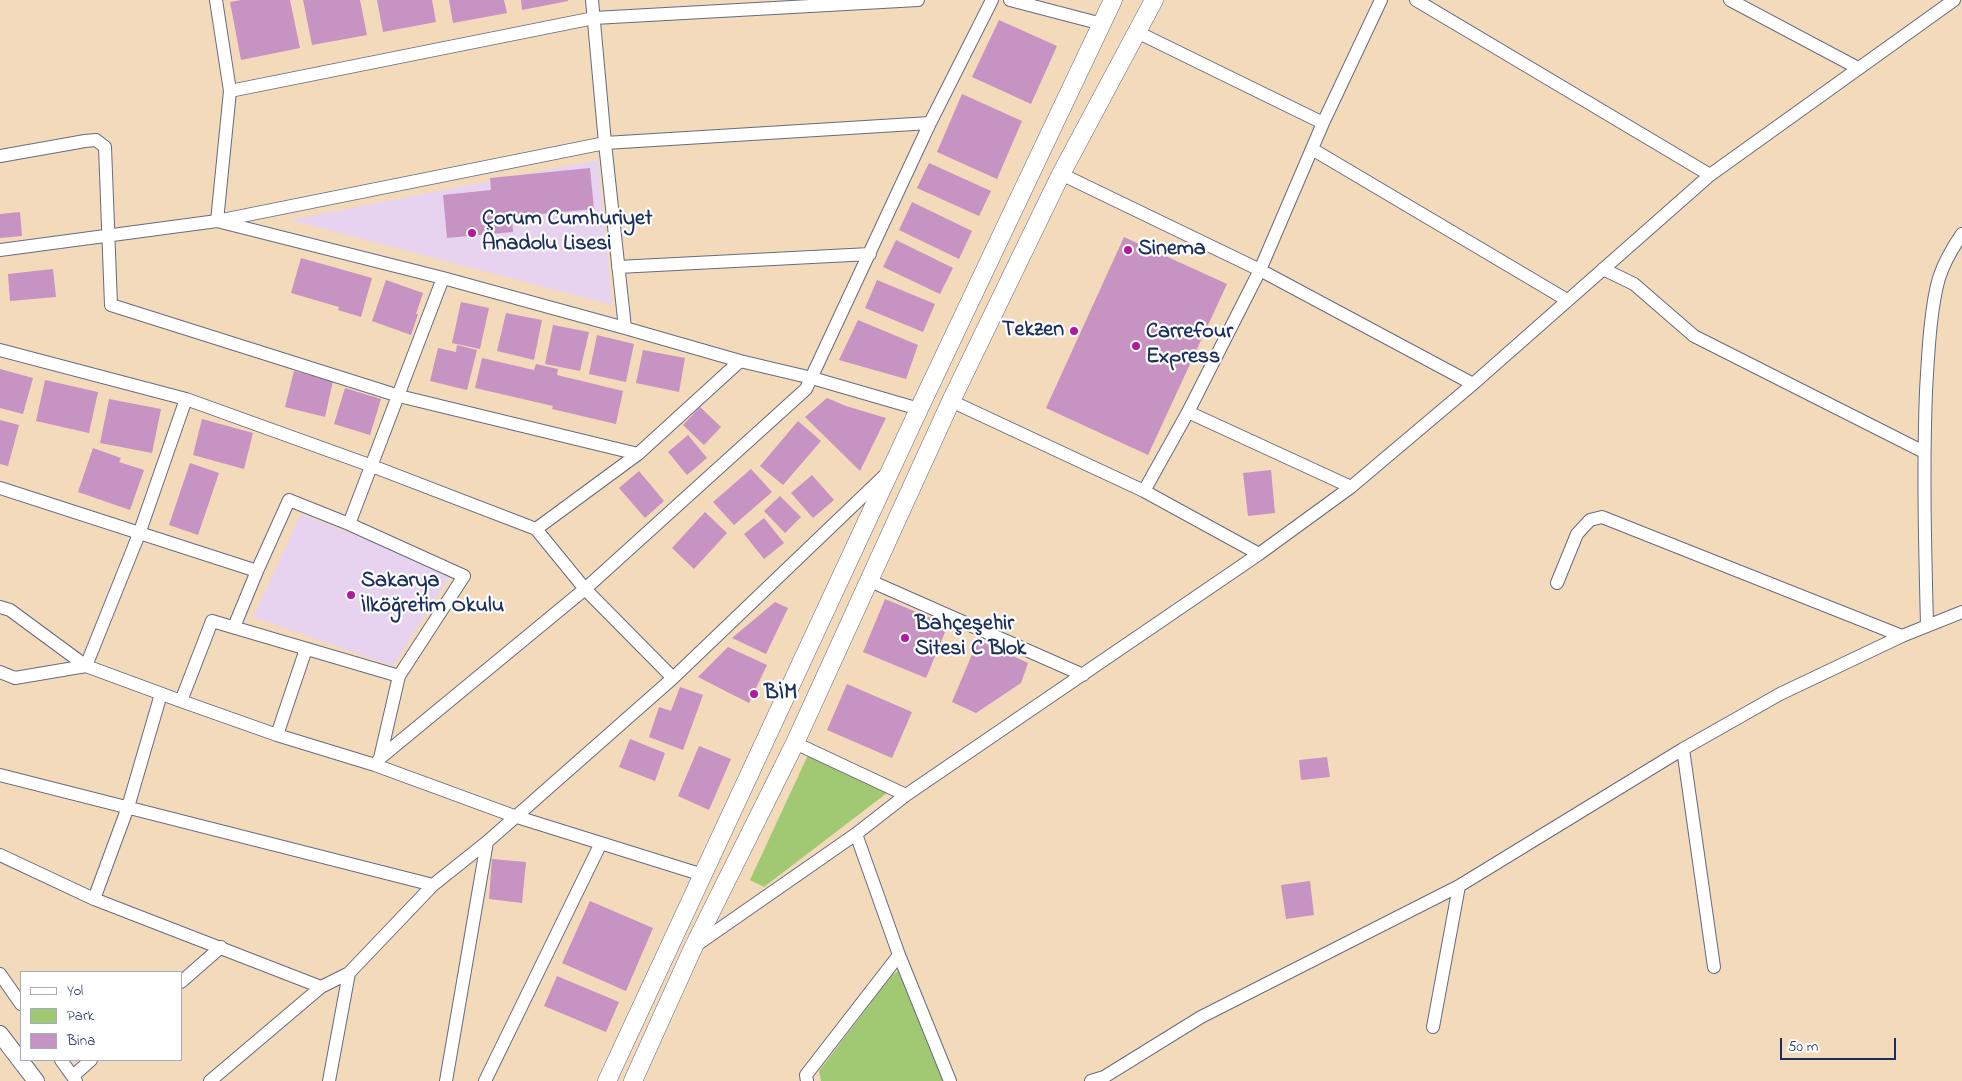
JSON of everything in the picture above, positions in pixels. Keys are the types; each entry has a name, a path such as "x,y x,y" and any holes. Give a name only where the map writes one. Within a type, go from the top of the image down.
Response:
{"main road":[{"path":"607,1081 919,409 1113,0"},
{"path":"633,1081 694,948 794,743 942,419 1061,174 1154,0"},
{"path":"928,390 951,401"},
{"path":"919,409 942,419"}],"street":[{"path":"216,0 230,91 218,221"},
{"path":"592,0 625,328"},
{"path":"230,91 594,18 822,3 918,0"},
{"path":"377,762 584,589 806,389 930,123 992,0"},
{"path":"1010,0 1102,24"},
{"path":"1144,491 1188,412 1260,270 1322,123 1381,0"},
{"path":"1416,0 1710,175"},
{"path":"1730,0 1858,68"},
{"path":"694,948 856,834 906,795 1083,676 1259,554 1351,487 1474,384 1710,175 1954,0"},
{"path":"1137,32 1322,123"},
{"path":"0,250 218,221 605,143 930,123"},
{"path":"0,156 96,140 105,147 110,305 399,396 638,454"},
{"path":"1312,149 1567,300"},
{"path":"1061,174 1260,270 1474,384"},
{"path":"218,221 443,278 919,409"},
{"path":"1926,625 1924,452 1927,364 1939,277 1962,234"},
{"path":"618,267 870,254"},
{"path":"1603,269 1634,284 1694,336 1924,452"},
{"path":"349,524 443,278"},
{"path":"0,350 186,399 372,466 536,529 584,589 673,678"},
{"path":"536,529 638,454 740,361"},
{"path":"86,666 139,534 186,399"},
{"path":"951,401 1144,491 1259,554"},
{"path":"1188,412 1351,487"},
{"path":"210,1081 321,987 349,972 433,885 487,842 514,816 673,678 893,467"},
{"path":"0,488 257,571"},
{"path":"234,627 289,500 349,524 464,576 399,676 377,762"},
{"path":"1557,583 1577,534 1590,520 1602,517 1902,636"},
{"path":"868,580 1083,676"},
{"path":"0,607 10,610 86,666 276,735 377,762 514,816 702,875"},
{"path":"1100,1080 1201,1017 1459,886 1683,750 1780,694 1926,625 1962,612"},
{"path":"181,701 212,621 399,676"},
{"path":"276,735 306,649"},
{"path":"0,672 15,678 86,666"},
{"path":"94,899 128,807 161,694"},
{"path":"794,743 906,795"},
{"path":"1683,750 1714,967"},
{"path":"0,775 433,885"},
{"path":"856,834 899,955 950,1081"},
{"path":"446,1081 487,842"},
{"path":"485,1081 601,843"},
{"path":"0,855 94,899 321,987"},
{"path":"1433,1027 1459,886"},
{"path":"182,981 221,947"},
{"path":"807,1081 806,1075 899,955"},
{"path":"328,1081 349,972"},
{"path":"0,974 20,1003"},
{"path":"0,1034 20,1060"},
{"path":"21,1061 36,1081"},
{"path":"62,1061 75,1078 90,1061"}],"shaded area":[{"name":"Çorum Cumhuriyet Anadolu Lisesi","path":"598,160 612,305 290,220"},
{"name":"Sakarya İlköğretim Okulu","path":"301,514 452,573 393,666 253,617"}],"green space":[{"path":"808,755 887,793 764,887 750,880"},
{"path":"898,971 944,1081 821,1081 819,1071 892,975"}],"building":[{"path":"241,0 290,0 300,48 241,60 230,2"},
{"path":"303,0 360,0 367,35 312,45"},
{"path":"377,0 432,0 436,22 383,32"},
{"path":"449,0 504,0 507,13 453,23"},
{"path":"521,0 568,0 568,1 522,10"},
{"path":"999,20 1057,46 1031,104 972,77"},
{"path":"962,94 1022,121 997,179 937,152"},
{"path":"929,163 991,191 979,216 917,188"},
{"path":"590,168 594,209 512,217 513,232 447,238 443,195 491,190 490,178"},
{"path":"912,202 972,231 959,259 899,230"},
{"path":"20,212 22,236 0,238 0,214"},
{"name":"Carrefour Express","path":"1124,237 1227,284 1148,455 1046,408"},
{"path":"896,240 953,268 940,294 883,267"},
{"path":"301,258 372,278 361,317 338,310 339,307 291,293"},
{"path":"53,269 56,297 10,301 8,274"},
{"path":"386,280 423,293 411,335 372,321"},
{"path":"877,280 935,304 923,332 865,308"},
{"path":"461,302 489,308 480,349 452,343"},
{"path":"506,313 542,320 534,360 497,351"},
{"path":"858,320 918,345 906,379 839,360"},
{"path":"553,325 589,332 580,371 545,364"},
{"path":"597,335 634,344 626,382 589,374"},
{"path":"457,345 477,350 467,390 430,381 438,348 456,352"},
{"path":"643,350 685,358 679,392 636,383"},
{"path":"482,358 534,370 536,364 558,369 557,375 623,391 616,424 552,409 553,406 475,388"},
{"path":"0,369 33,378 23,414 0,408"},
{"path":"294,371 333,381 325,417 285,407"},
{"path":"45,380 98,392 89,433 36,421"},
{"path":"345,388 381,399 370,435 334,424"},
{"path":"827,398 886,418 860,471 805,417"},
{"path":"109,399 161,409 152,453 100,443"},
{"path":"700,407 721,427 704,445 683,425"},
{"path":"202,419 253,433 244,469 193,455"},
{"path":"0,420 19,425 8,466 0,464"},
{"path":"798,421 821,441 783,485 760,466"},
{"path":"688,435 707,458 687,475 668,452"},
{"path":"93,448 121,458 119,462 144,470 130,510 78,492"},
{"path":"190,463 219,473 198,535 169,525"},
{"path":"751,469 772,492 734,525 713,502"},
{"path":"1271,470 1275,513 1248,516 1243,473"},
{"path":"639,471 664,501 645,518 619,488"},
{"path":"812,475 834,500 813,518 791,493"},
{"path":"780,496 801,517 785,533 764,511"},
{"path":"705,512 727,533 694,569 672,548"},
{"path":"764,518 784,543 764,559 744,534"},
{"name":"Bahçeşehir Sitesi C Blok","path":"885,599 948,625 926,678 863,652"},
{"path":"775,602 788,608 766,654 732,638"},
{"path":"978,640 1028,663 1021,683 976,713 952,702"},
{"path":"728,647 767,665 749,703 698,677"},
{"path":"847,684 912,712 892,758 827,730"},
{"path":"680,687 703,695 683,750 649,737 659,707 671,711"},
{"path":"630,739 665,753 655,781 619,767"},
{"path":"699,746 731,759 709,810 678,796"},
{"path":"1327,757 1330,777 1301,780 1299,760"},
{"path":"492,859 526,862 522,903 489,899"},
{"path":"1310,881 1314,915 1286,919 1281,885"},
{"path":"590,901 653,928 626,991 562,963"},
{"path":"557,976 619,1002 606,1032 544,1006"}],"place":[{"name":"Çorum Cumhuriyet Anadolu Lisesi","path":"472,233"},
{"name":"Sinema","path":"1128,250"},
{"name":"Tekzen","path":"1074,331"},
{"name":"Carrefour Express","path":"1136,346"},
{"name":"Sakarya İlköğretim Okulu","path":"351,595"},
{"name":"Bahçeşehir Sitesi C Blok","path":"905,638"},
{"name":"BİM","path":"754,694"}]}
